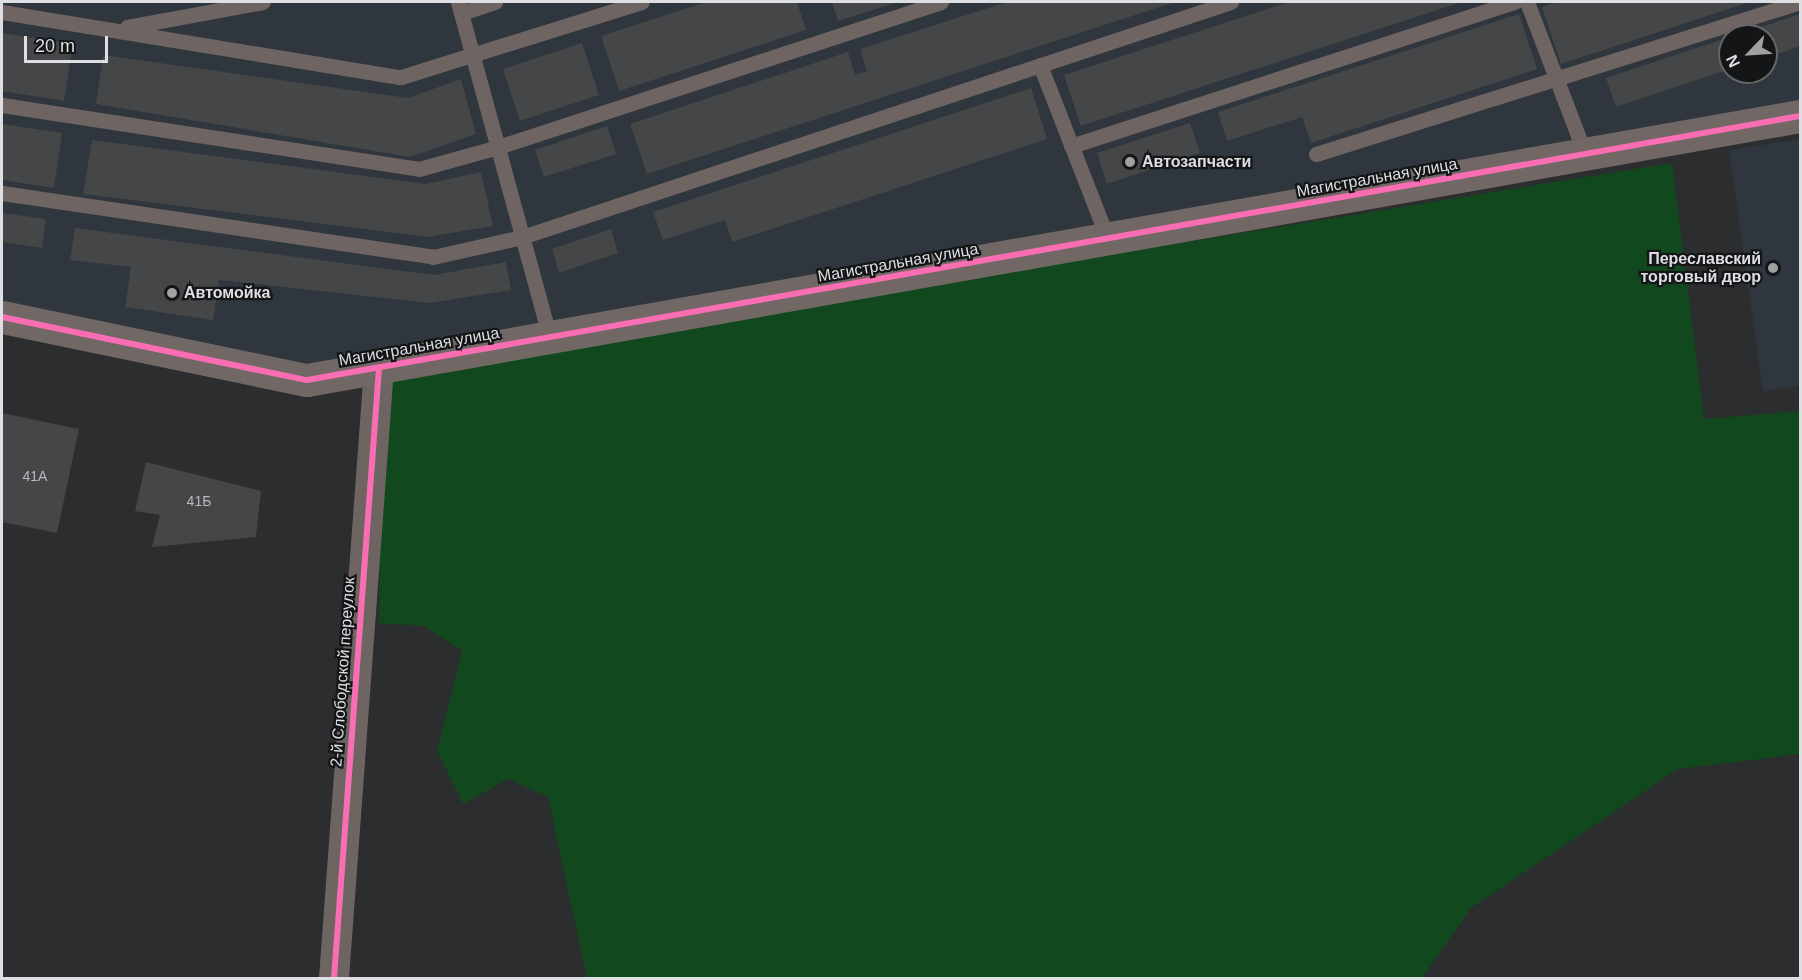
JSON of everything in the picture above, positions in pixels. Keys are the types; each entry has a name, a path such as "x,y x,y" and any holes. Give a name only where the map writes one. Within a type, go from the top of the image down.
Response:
{"street":[{"name":"Магистральная улица","path":"2,317 307,380 1800,116"},
{"name":"2-й Слободской переулок","path":"334,978 379,368"}],"lane":[{"path":"117,29 262,2"},
{"path":"495,2 459,7 550,338"},
{"path":"2,12 401,77 642,2"},
{"path":"2,105 419,169 498,147 941,2"},
{"path":"2,193 433,257 522,237 1231,2"},
{"path":"1071,146 1515,2"},
{"path":"1527,2 1585,154"},
{"path":"1316,154 1800,2"},
{"path":"1040,65 1108,239"}],"shaded area":[{"path":"2,2 1800,2 1800,109 308,379 2,316"},
{"name":"Переславский торговый двор","path":"1800,139 1800,386 1763,391 1729,150"}],"green space":[{"path":"1672,163 1704,419 1800,411 1800,754 1678,769 1471,908 1422,978 587,978 548,797 508,779 463,804 437,751 462,651 424,626 379,623 382,373"}],"building":[{"path":"706,2 797,2 806,30 619,91 601,36"},
{"path":"832,2 898,2 838,21"},
{"path":"1007,2 1175,2 647,174 630,124 848,52 855,75 867,71 860,49"},
{"path":"1289,2 1462,2 1081,126 1064,75"},
{"path":"1558,2 1750,2 1561,64 1542,7"},
{"path":"1519,14 1537,69 1311,143 1302,117 1227,141 1218,112"},
{"path":"1800,14 1800,46 1778,54 1778,24 1770,24"},
{"path":"2,33 73,44 64,101 2,91"},
{"path":"1718,41 1718,73 1616,107 1606,78"},
{"path":"582,43 599,95 520,121 503,69"},
{"path":"103,55 408,98 461,79 476,134 410,157 96,104"},
{"path":"1031,88 1047,139 732,242 725,220 663,240 653,212"},
{"path":"1190,123 1200,153 1107,184 1097,153"},
{"path":"2,124 62,133 54,188 2,180"},
{"path":"607,126 616,154 544,177 535,150"},
{"path":"92,140 426,184 481,172 493,226 428,237 83,194"},
{"path":"2,213 46,219 42,248 2,242"},
{"path":"75,228 434,275 506,262 511,290 430,303 219,280 213,320 125,307 131,267 70,260"},
{"path":"611,229 618,253 559,273 552,249"},
{"path":"2,413 79,429 57,533 2,522"},
{"path":"146,462 261,491 256,537 152,547 160,515 135,511"}],"cycle path":[{"path":"2,317 307,380 1800,116"},
{"path":"334,978 379,368"}],"place":[{"name":"Автозапчасти","path":"1130,162"},
{"name":"Переславский торговый двор","path":"1773,268"},
{"name":"Автомойка","path":"172,293"}]}
